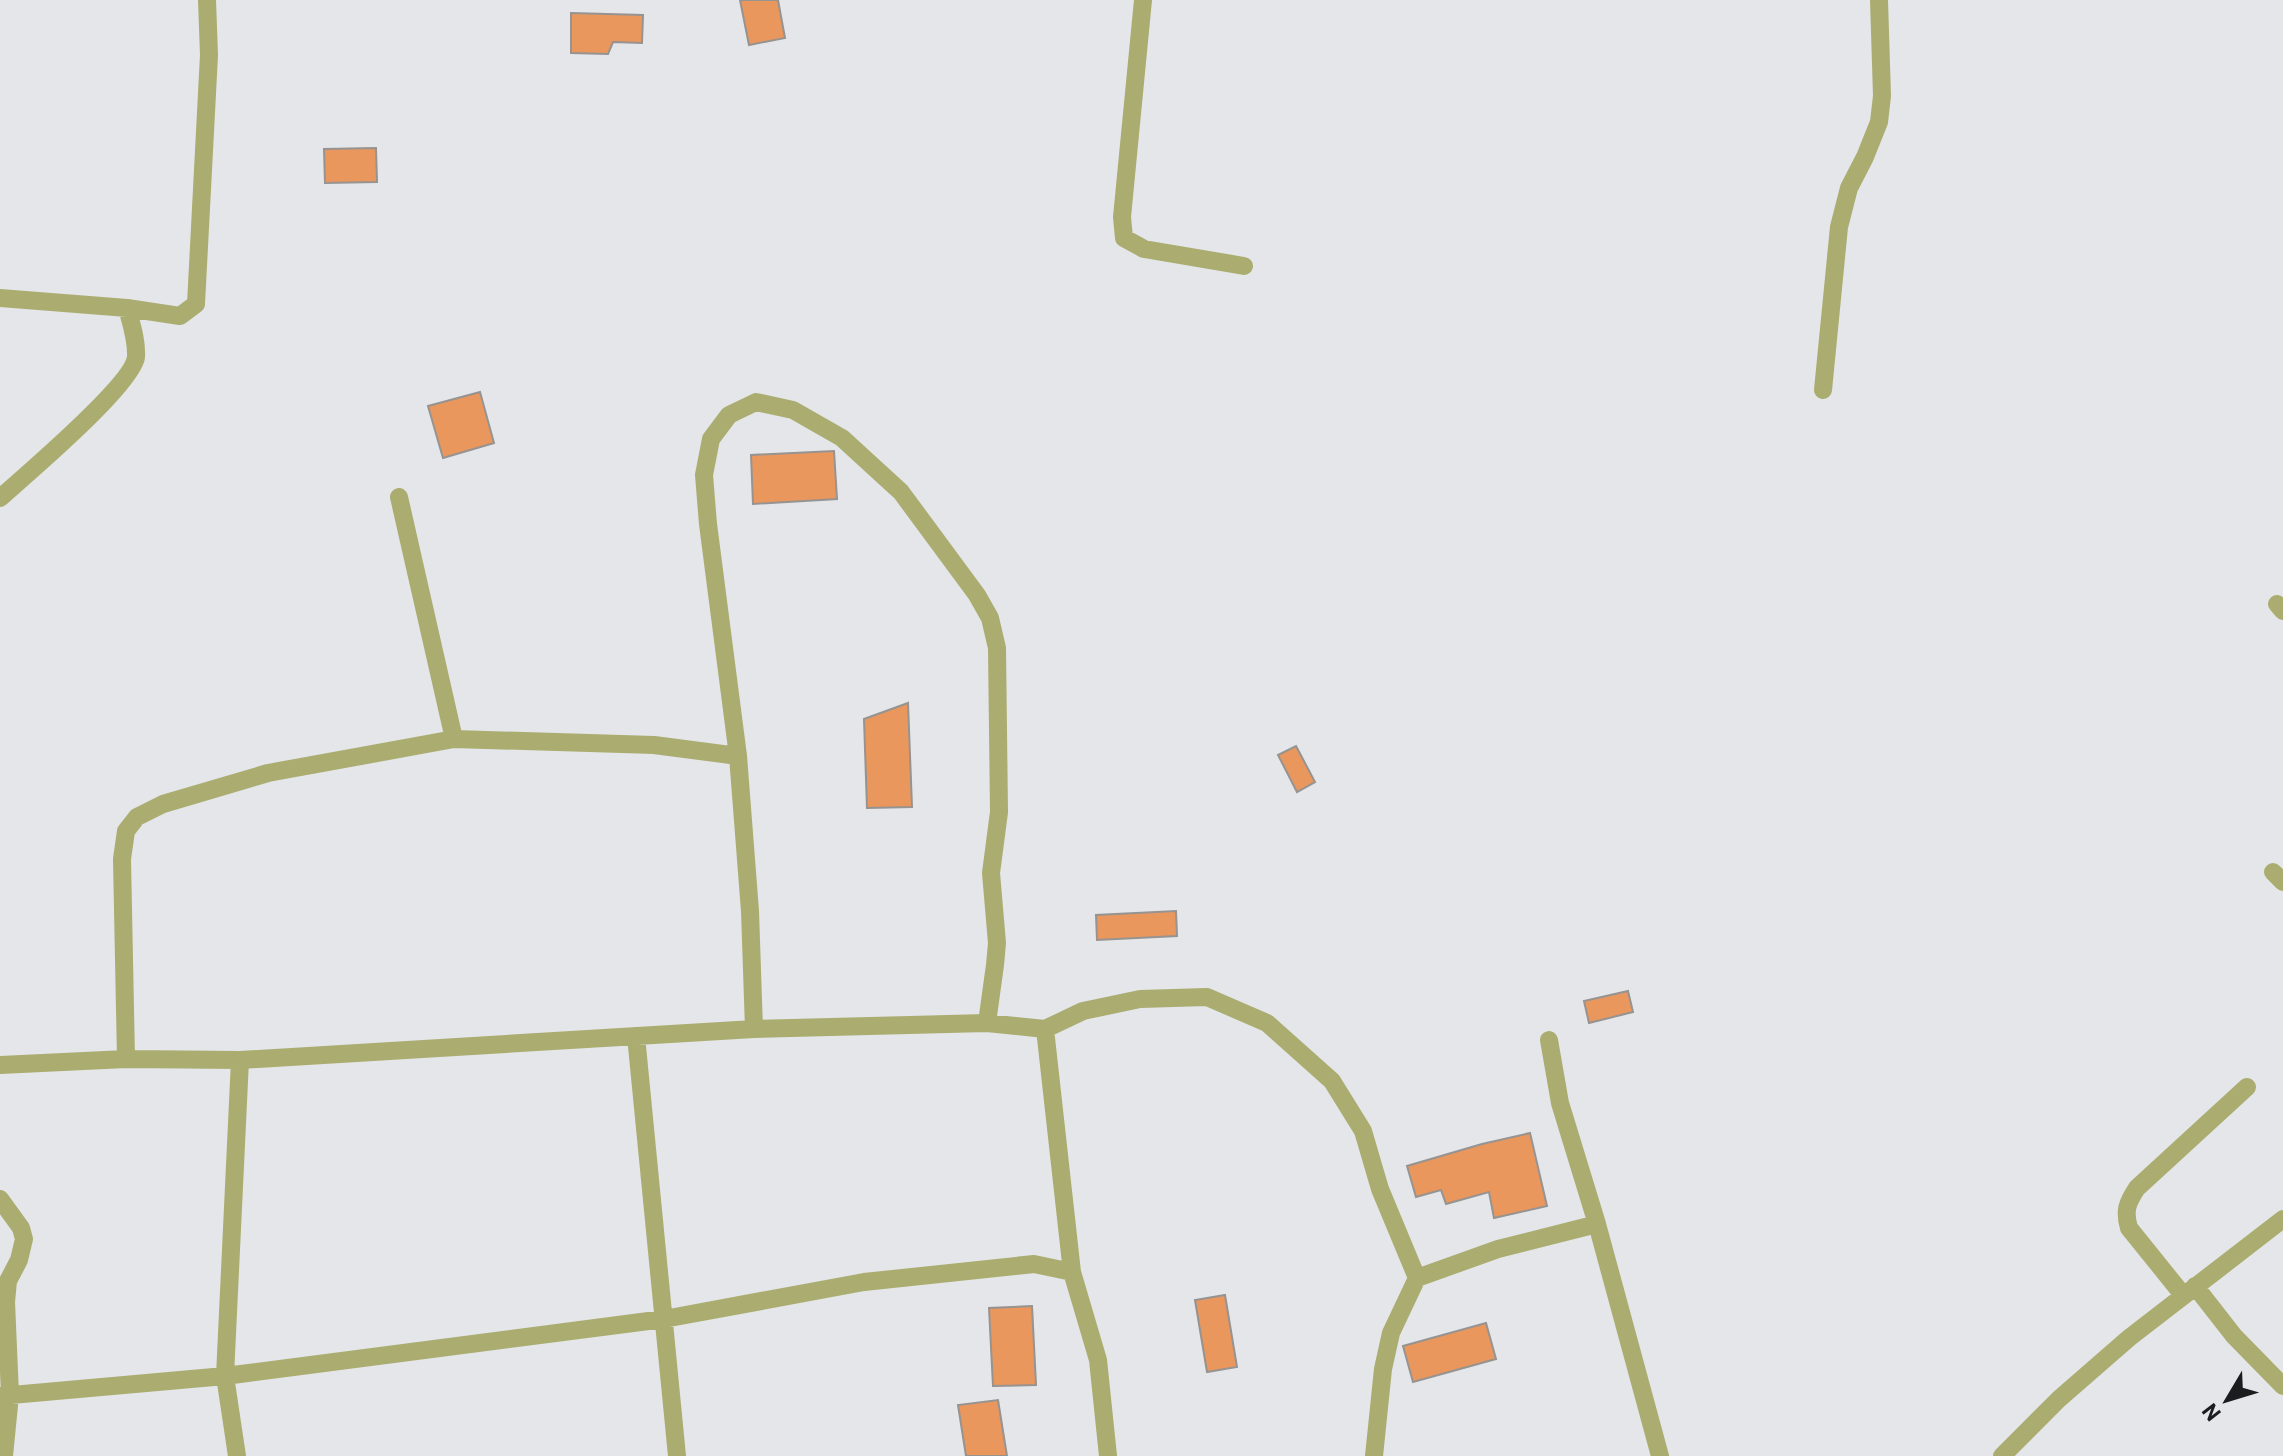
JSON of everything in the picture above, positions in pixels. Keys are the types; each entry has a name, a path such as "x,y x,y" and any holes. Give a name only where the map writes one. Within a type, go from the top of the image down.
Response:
{"street":[{"path":"0,298 127,308 180,316 196,304 209,55 207,0"},
{"path":"1143,0 1122,217 1124,238 1144,249 1244,266"},
{"path":"1823,390 1839,227 1849,188 1879,122 1882,96 1879,0"},
{"path":"0,498 58,447 125,380 136,359 127,308"},
{"path":"754,1029 750,911 738,756 704,475 711,439 729,415 756,402 793,410 842,438 901,492 977,595 990,618 997,648 999,812 991,873 997,943 987,1023"},
{"path":"399,497 454,739"},
{"path":"126,1059 122,859 126,831 137,817 163,804 268,773 454,739 654,745 738,756"},
{"path":"0,1065 126,1059 240,1060 754,1029 987,1023 1045,1029 1083,1011 1140,999 1207,997 1267,1023 1332,1081 1363,1131 1380,1189 1417,1278"},
{"path":"1045,1029 1072,1272 1098,1360 1108,1456"},
{"path":"636,1036 677,1456"},
{"path":"1549,1040 1560,1103 1597,1224 1660,1456"},
{"path":"237,1456 225,1376 240,1060"},
{"path":"2247,1087 2137,1188 2127,1202 2125,1216 2129,1228 2283,1386"},
{"path":"0,1199 21,1228 24,1239 19,1260 8,1281 6,1302 4,1456"},
{"path":"2002,1456 2059,1399 2189,1290 2283,1219"},
{"path":"1374,1456 1383,1369 1391,1333 1417,1278 1498,1249 1597,1224"},
{"path":"5,1396 225,1376 664,1319 864,1282 1034,1264 1072,1272"}],"building":[{"path":"740,0 778,0 785,38 749,45"},
{"path":"571,13 643,15 642,43 613,42 608,54 571,53"},
{"path":"376,148 377,182 325,183 324,149"},
{"path":"480,392 494,443 443,458 428,406"},
{"path":"834,451 837,499 753,504 751,455"},
{"path":"908,703 912,807 867,808 864,719"},
{"path":"1296,746 1315,782 1297,792 1278,755"},
{"path":"1176,911 1177,936 1097,940 1096,915"},
{"path":"1628,991 1633,1012 1589,1023 1584,1001"},
{"path":"1530,1133 1547,1206 1494,1218 1489,1192 1446,1204 1441,1190 1416,1197 1407,1166"},
{"path":"1225,1295 1237,1367 1207,1372 1195,1300"},
{"path":"1032,1306 1036,1385 993,1386 989,1308"},
{"path":"1486,1323 1496,1359 1413,1382 1403,1346"},
{"path":"998,1400 1007,1456 966,1456 958,1405"}]}
